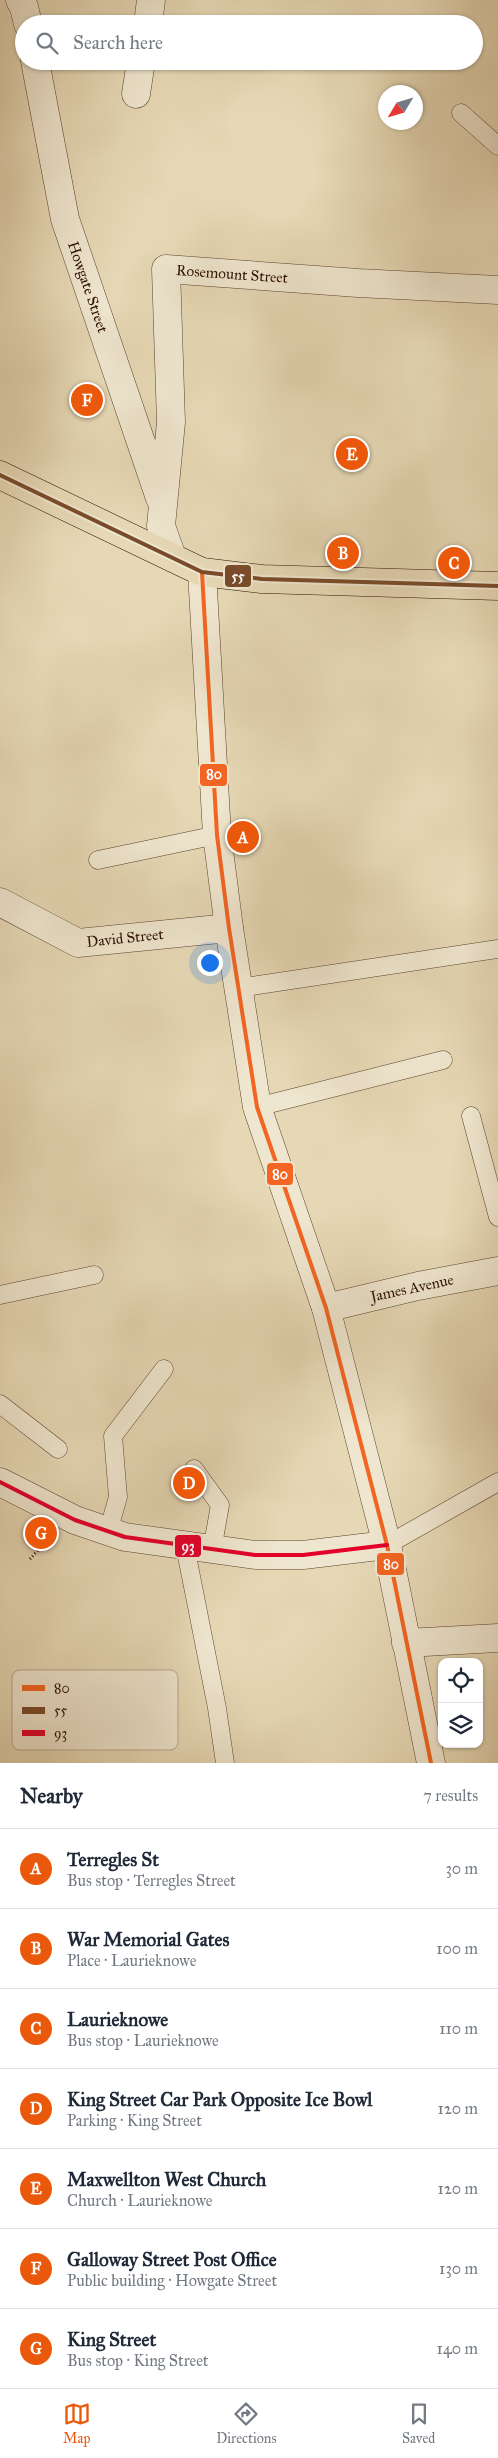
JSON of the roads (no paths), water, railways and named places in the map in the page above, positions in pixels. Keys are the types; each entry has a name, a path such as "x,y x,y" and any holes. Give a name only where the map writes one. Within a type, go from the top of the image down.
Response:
{"main road":[{"path":"0,475 202,572 262,579 498,586"}],"street":[{"path":"20,0 26,15"},
{"path":"149,15 151,0"},
{"name":"Howgate Street","path":"37,70 65,219 162,507"},
{"path":"136,94 140,70"},
{"name":"Rosemount Street","path":"172,557 162,526 162,507 171,422 166,269 358,283 498,290"},
{"path":"202,572 217,835 229,928 257,1107 326,1308 387,1545 430,1763"},
{"name":"David Street","path":"0,902 78,943 229,928"},
{"name":"James Avenue","path":"326,1308 418,1286 498,1270"},
{"path":"0,1482 75,1520 125,1537 255,1555 303,1555 387,1545"},
{"path":"406,1643 498,1638"}],"lane":[{"path":"461,113 498,146"},
{"path":"98,860 217,835"},
{"path":"238,988 498,950"},
{"path":"257,1107 443,1060"},
{"path":"471,1116 498,1217"},
{"path":"0,1295 94,1275"},
{"path":"108,1532 118,1497 113,1436 164,1369"},
{"path":"0,1404 58,1449"},
{"path":"194,1469 220,1505 212,1550"},
{"path":"387,1545 498,1482"},
{"path":"185,1546 218,1708 225,1763"}],"place":[{"name":"Galloway Street Post Office","path":"87,400"},
{"name":"Maxwellton West Church","path":"352,454"},
{"name":"War Memorial Gates","path":"343,553"},
{"name":"Laurieknowe","path":"454,563"},
{"name":"Terregles St","path":"243,837"},
{"name":"King Street Car Park Opposite Ice Bowl","path":"189,1483"},
{"name":"King Street","path":"41,1533"}]}
